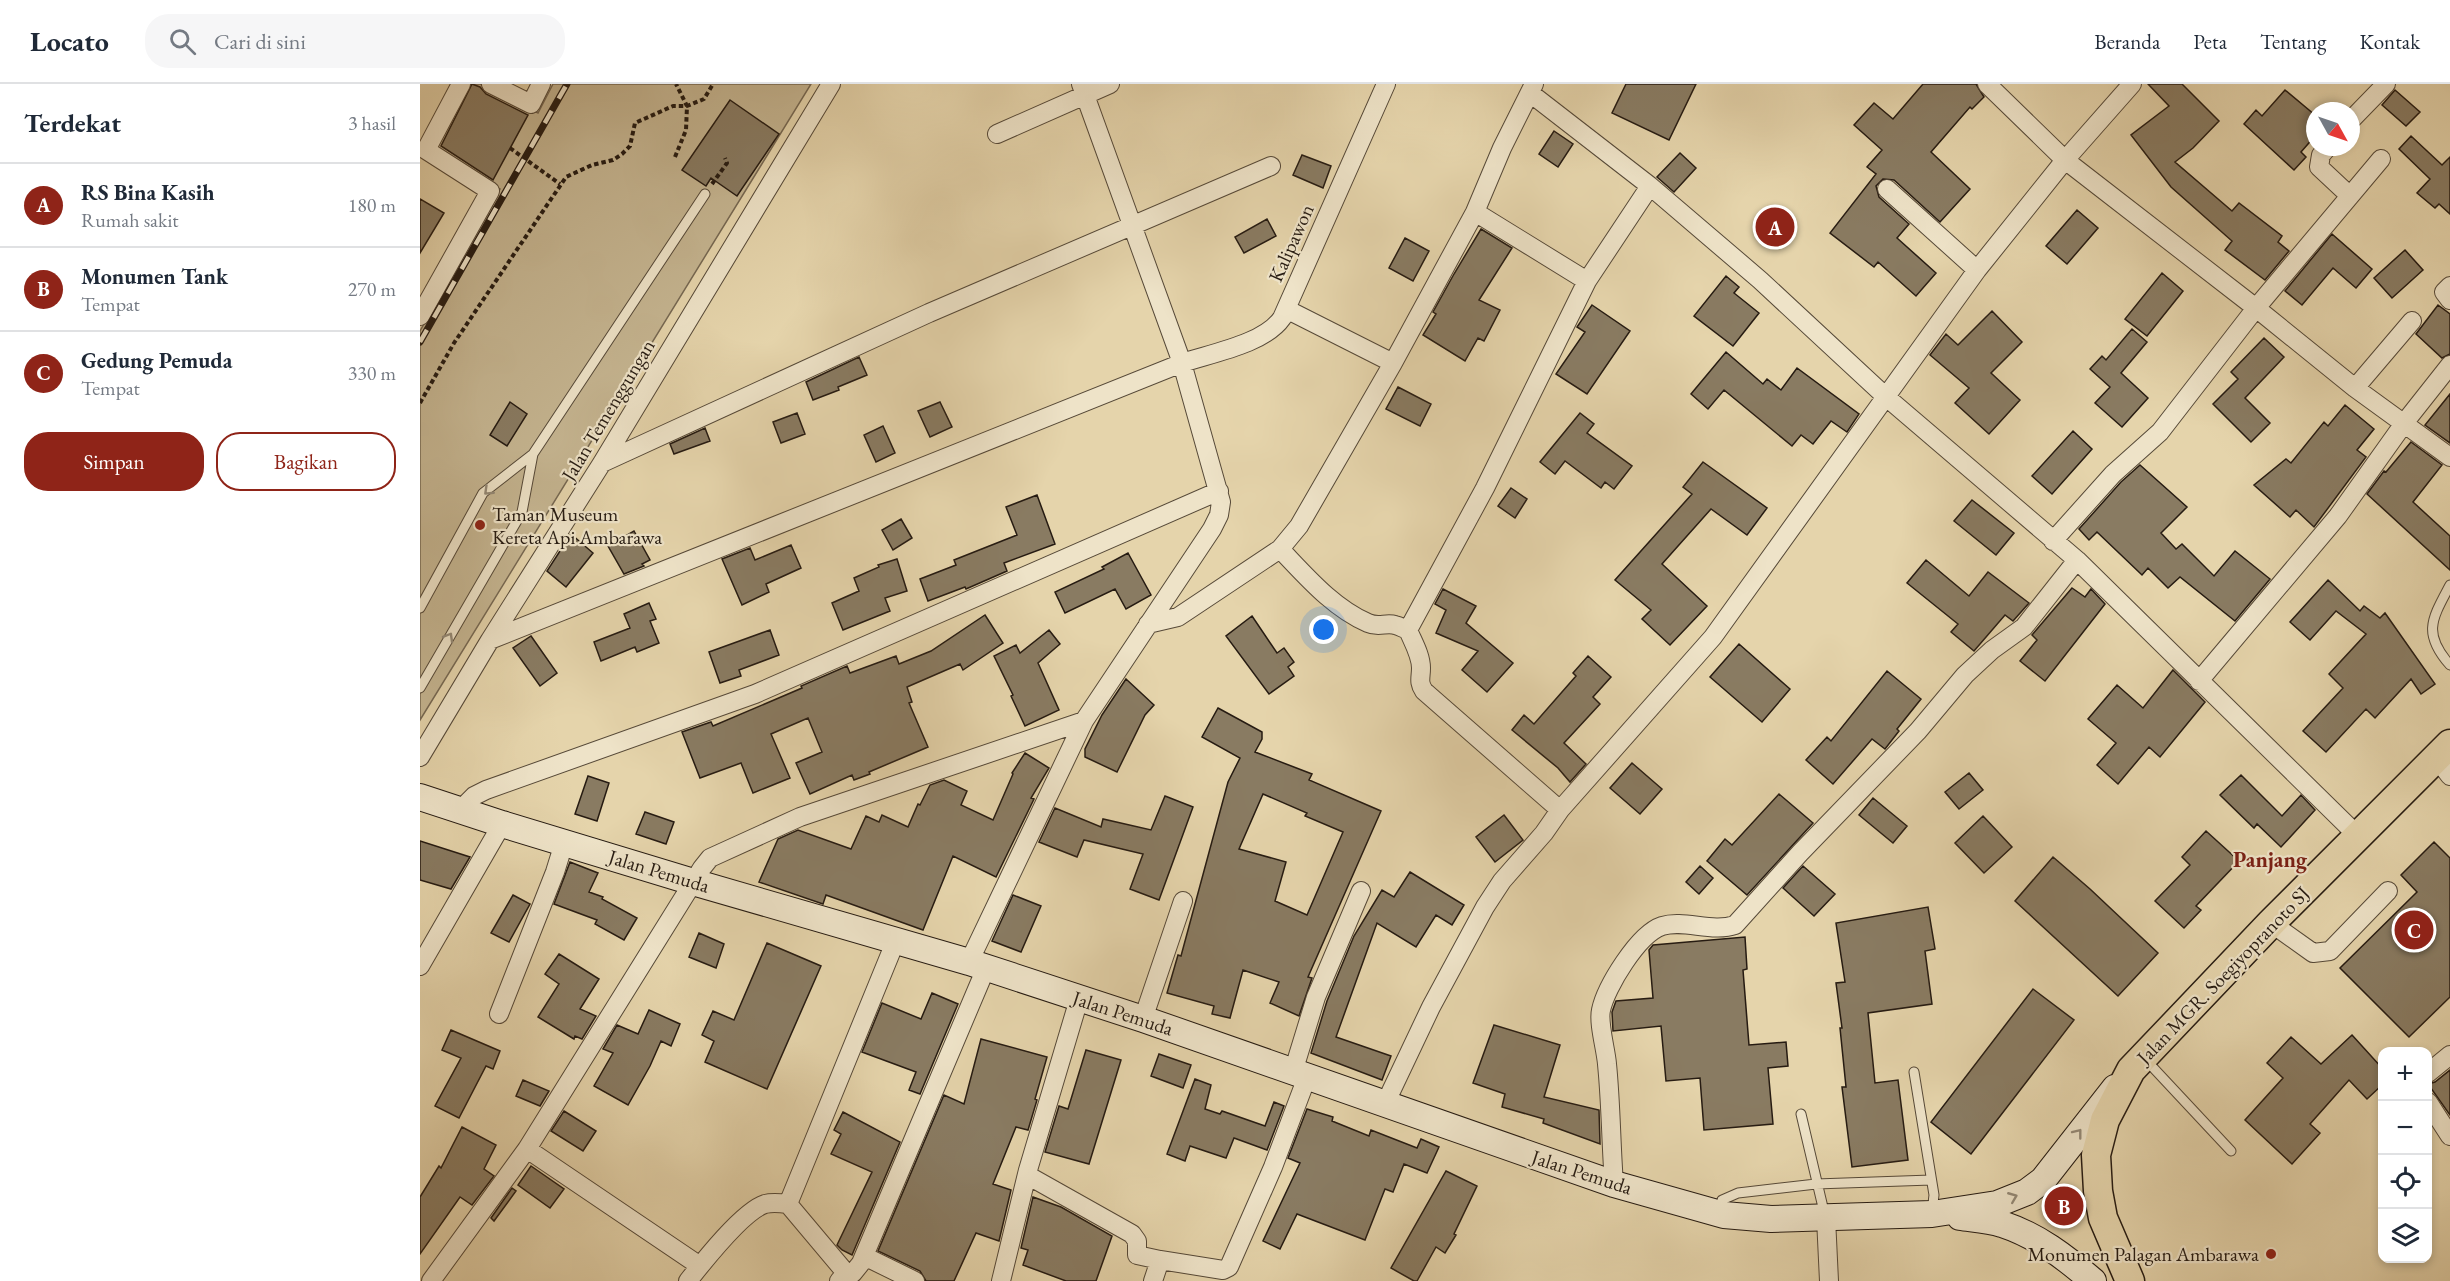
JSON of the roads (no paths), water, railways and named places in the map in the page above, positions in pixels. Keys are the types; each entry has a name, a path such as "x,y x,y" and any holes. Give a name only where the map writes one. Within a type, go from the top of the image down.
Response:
{"main road":[{"name":"Jalan MGR. Soegiyopranoto SJ","path":"2130,1281 2103,1218 2098,1191 2096,1155 2106,1120 2137,1063 2358,836 2446,760"},
{"name":"Jalan Pemuda","path":"420,797 693,882 977,965 1143,1019 1614,1184 1724,1215 1771,1219 1936,1214"},
{"path":"1936,1214 1997,1204 2027,1192 2043,1180 2099,1105 2137,1063"},
{"path":"1936,1214 2000,1224 2037,1239 2061,1254 2093,1281"}],"street":[{"path":"420,316 490,191 426,150 461,84"},
{"path":"491,84 531,104 541,84"},
{"name":"Jalan Temenggungan","path":"420,757 490,640 602,463 831,84"},
{"path":"997,134 1084,89 1110,84"},
{"name":"Kalipawon","path":"490,640 1182,363 1262,336 1275,327 1286,309 1386,84"},
{"path":"1987,84 2065,160 2355,388 2405,422 2450,457"},
{"path":"1385,1104 1431,1007 1485,907 1502,881 1544,833 1560,810 1713,637 1977,270 2065,160 2132,84"},
{"path":"2360,111 2386,84"},
{"path":"1148,624 1178,617 1280,549 1299,526 1393,363 1475,212 1502,148 1532,88 1760,280 1885,396 2077,560 2358,836"},
{"path":"789,1203 843,1277 853,1273 864,1256 977,965 1084,721 1212,529 1219,515 1221,502 1219,491 1182,363 1084,89"},
{"path":"2321,156 2319,167 2350,196"},
{"path":"2053,541 2113,474 2160,432 2256,308 2381,159"},
{"path":"602,463 929,313 1271,166"},
{"path":"1408,630 1485,489 1587,281 1650,186"},
{"path":"1887,189 1977,270"},
{"path":"1475,212 1587,281"},
{"path":"2450,286 2444,292 2450,300"},
{"path":"1286,309 1393,363"},
{"path":"2355,388 2412,321"},
{"path":"2199,681 2338,516 2405,422 2450,366"},
{"path":"461,809 474,796 486,790 755,694 1219,491"},
{"path":"1280,549 1311,581 1344,609 1370,624 1382,627 1395,624 1408,630 1419,658 1421,669 1419,684 1424,691 1560,810"},
{"path":"1614,1184 1611,1108 1600,1012 1613,977 1646,936 1662,926 1700,926 1723,929 1735,925 1918,731 1965,675 1992,650 2024,627 2077,560"},
{"path":"431,1281 527,1149 710,858 800,817 1084,721"},
{"path":"420,966 502,824"},
{"path":"499,1014 555,872 564,843"},
{"path":"1027,1174 1132,1234 1137,1241 1137,1255 1223,1270 1229,1267 1273,1167 1300,1074 1316,997 1361,891"},
{"path":"2271,923 2313,953 2330,951 2388,891"},
{"path":"1143,1019 1183,901"},
{"path":"789,1203 896,940"},
{"path":"1001,1281 1027,1174 1079,999"},
{"path":"2432,1070 2450,1055"},
{"path":"2432,1109 2450,1136"},
{"path":"527,1149 700,1266"},
{"path":"688,1281 750,1212 764,1204 789,1203"},
{"path":"1826,1218 1829,1281"},
{"path":"864,1256 915,1281"},
{"path":"1153,1281 1160,1260"}],"lane":[{"path":"420,608 483,493 533,454 705,194"},
{"path":"420,688 522,512 533,454"},
{"path":"2450,585 2432,625 2433,643 2450,665"},
{"path":"2137,1063 2231,1150"},
{"path":"1914,1072 1936,1214"},
{"path":"1801,1114 1826,1218"},
{"path":"1724,1215 1722,1200 1738,1192 1816,1184 1931,1179"}],"railway":[{"path":"420,342 567,84"}],"place":[{"name":"RS Bina Kasih","path":"1775,227"},
{"name":"Taman Museum Kereta Api Ambarawa","path":"480,525"},
{"name":"Gedung Pemuda","path":"2414,930"},
{"name":"Monumen Tank","path":"2064,1206"},
{"name":"Monumen Palagan Ambarawa","path":"2271,1254"}],"district":[{"name":"Panjang","path":"2270,859"}]}
